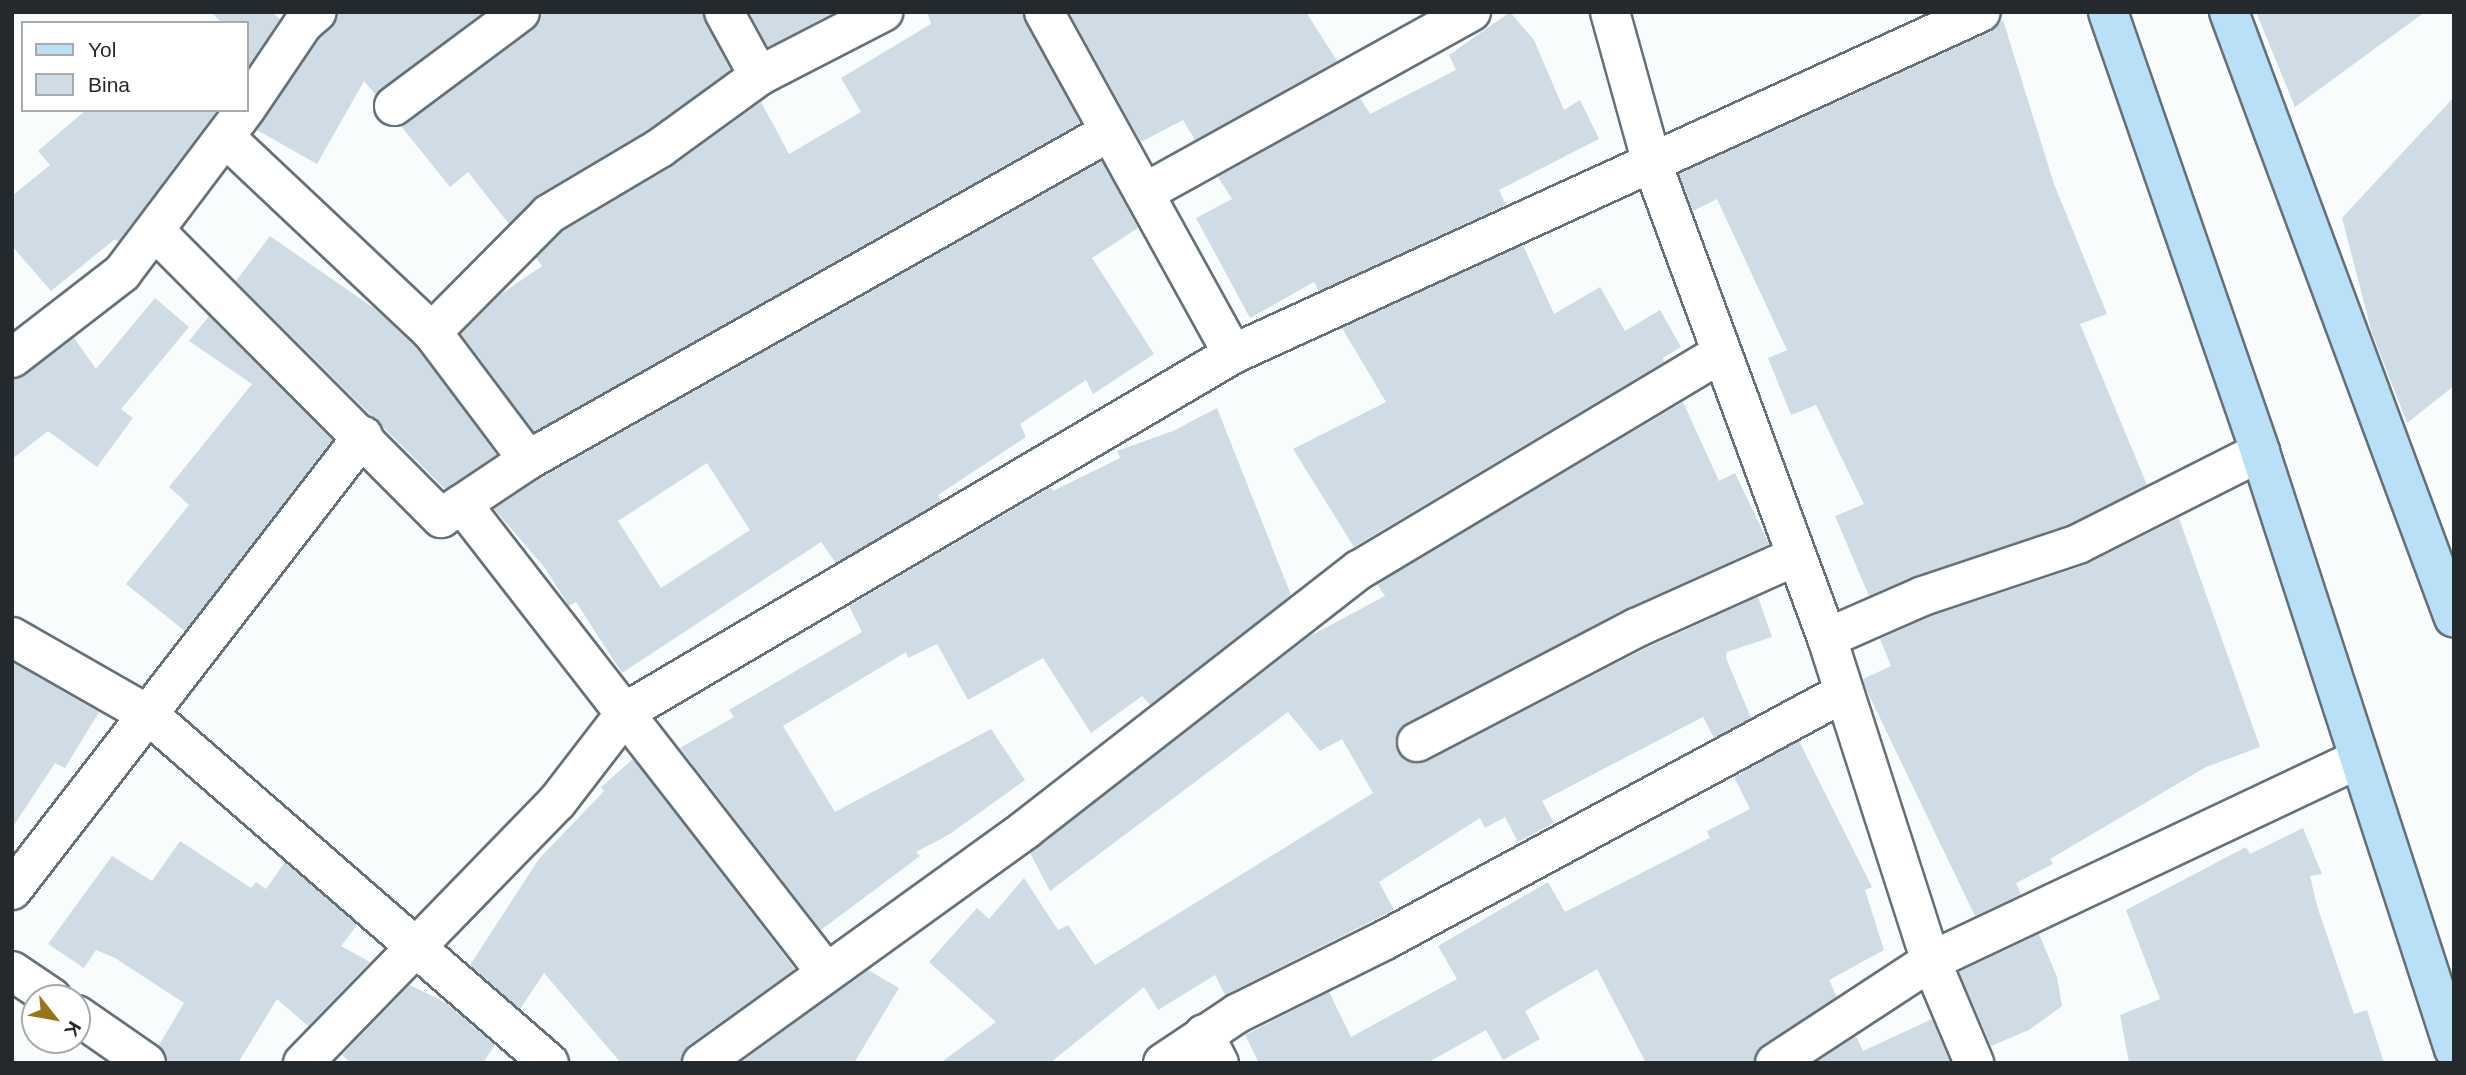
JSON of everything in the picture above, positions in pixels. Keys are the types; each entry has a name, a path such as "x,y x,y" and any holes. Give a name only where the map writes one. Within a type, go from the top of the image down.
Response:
{"main road":[{"path":"2108,12 2260,452 2357,760 2454,1049"},
{"path":"2230,12 2454,618"}],"street":[{"path":"394,106 520,12"},
{"path":"724,12 759,76"},
{"path":"432,332 549,215 660,148 759,76 883,12"},
{"path":"1044,12 1233,354"},
{"path":"1144,193 1471,12"},
{"path":"1609,12 1652,163 1720,354 1827,638 1931,961 1974,1063"},
{"path":"303,1063 419,948 558,802 626,711 1233,354 1982,12"},
{"path":"248,105 304,16"},
{"path":"12,358 122,273 156,232 239,119 432,332 528,460"},
{"path":"156,232 363,436 441,518 528,460 1109,132"},
{"path":"702,1063 825,971 1026,829 1359,570 1720,354"},
{"path":"12,890 363,436"},
{"path":"1827,638 1923,596 2078,544 2260,452"},
{"path":"462,504 626,711 825,971"},
{"path":"1417,742 1636,628 1797,556"},
{"path":"12,636 149,715 549,1063"},
{"path":"1163,1063 1212,1049 1843,694"},
{"path":"1775,1063 1931,961 2357,760"},
{"path":"12,971 31,984"},
{"path":"91,1025 146,1063"}],"building":[{"path":"211,12 272,12 280,19 248,67 248,21 220,21"},
{"path":"338,12 483,12 376,95 364,81 317,164 257,130 319,39 332,28"},
{"path":"541,12 702,12 731,70 648,130 538,195 509,224 468,172 450,187 401,126 533,30"},
{"path":"835,12 768,47 750,14"},
{"path":"927,12 1022,12 1080,123 534,432 461,334 501,294 542,266 536,258 563,231 671,167 761,102 789,154 861,112 841,78 931,24"},
{"path":"1069,12 1306,12 1337,61 1195,140 1183,120 1141,142"},
{"path":"1510,12 1534,40 1564,110 1580,100 1599,139 1499,190 1506,205 1319,291 1314,282 1250,318 1196,218 1232,199 1218,177 1360,98 1370,114 1456,70 1449,55"},
{"path":"2256,12 2425,12 2295,107"},
{"path":"2003,20 2054,184 2107,314 2080,324 2147,485 2070,524 1869,596 1835,516 1864,504 1816,405 1791,415 1768,358 1787,350 1717,199 1693,211 1679,174 1990,32"},
{"path":"2454,97 2454,386 2407,423 2372,333 2342,218"},
{"path":"84,112 216,112 118,242 115,239 51,291 12,246 12,196 50,165 38,151"},
{"path":"1102,161 1138,228 1092,258 1154,354 1093,394 1086,380 1020,424 1026,437 938,495 941,501 836,563 821,542 622,673 576,602 569,606 545,568 494,509 539,479","holes":["707,463 750,530 661,588 618,521"]},
{"path":"270,236 375,309 416,347 497,455 445,489 236,281"},
{"path":"1523,245 1554,314 1600,287 1625,331 1660,310 1681,347 1663,358 1664,362 1354,547 1293,449 1386,402 1342,328"},
{"path":"155,298 189,327 121,409 133,418 97,467 48,431 12,459 12,379 25,375 74,338 96,369"},
{"path":"209,316 332,440 185,631 126,584 189,505 169,487 252,384 189,341"},
{"path":"1683,402 1719,481 1735,473 1769,544 1626,609 1407,723 1395,742 1406,761 1427,761 1646,648 1758,597 1772,637 1727,652 1726,658 1751,718 1714,738 1703,717 1542,801 1554,823 1518,842 1505,817 1485,828 1480,818 1379,882 1394,910 1225,995 1215,975 1158,1010 1144,987 1050,1063 940,1063 996,1022 929,962 977,908 989,919 1024,878 1058,930 1068,925 1095,965 1373,793 1342,739 1320,751 1288,712 1050,891 1030,853 1310,636 1385,596 1377,584"},
{"path":"1217,408 1291,595 1150,705 1142,696 1091,733 1043,658 968,700 937,644 908,658 906,652 783,726 835,812 991,729 1025,780 950,834 916,852 920,856 821,930 680,748 734,717 729,710 862,632 849,606 1051,487 1053,491 1120,458 1117,451 1173,431"},
{"path":"2179,518 2260,747 2206,767 2050,859 2053,864 2016,883 2021,894 1975,916 1867,691 1863,679 1891,666 1880,639 1931,616 2085,565"},
{"path":"12,662 99,712 65,768 55,763 12,828"},
{"path":"1799,741 1872,887 1865,890 1884,950 1829,980 1837,997 1763,1045 1753,1063 1646,1063 1597,969 1525,1011 1540,1039 1503,1060 1486,1030 1427,1063 1259,1063 1245,1035 1329,992 1351,1037 1457,979 1438,946 1548,882 1565,912 1710,838 1707,831 1750,809 1734,777"},
{"path":"633,759 795,969 689,1045 681,1063 621,1063 544,973 520,1009 470,965 539,859 604,791 601,787"},
{"path":"2303,828 2322,874 2310,876 2317,906 2354,1014 2367,1010 2384,1063 2129,1063 2120,1015 2160,999 2126,910 2246,847 2250,854"},
{"path":"180,841 251,888 256,882 266,889 285,862 357,925 341,946 370,962 308,1026 277,999 238,1063 168,1063 159,1045 184,1003 115,958 96,950 84,968 48,944 112,856 152,881"},
{"path":"2039,934 2057,977 2062,1006 2029,1030 1991,1046 1959,972"},
{"path":"868,970 899,988 854,1063 740,1063"},
{"path":"410,985 446,1003 495,1045 483,1063 351,1063 342,1055"},
{"path":"1932,1019 1950,1062 1815,1063 1856,1036 1863,1051"}]}
